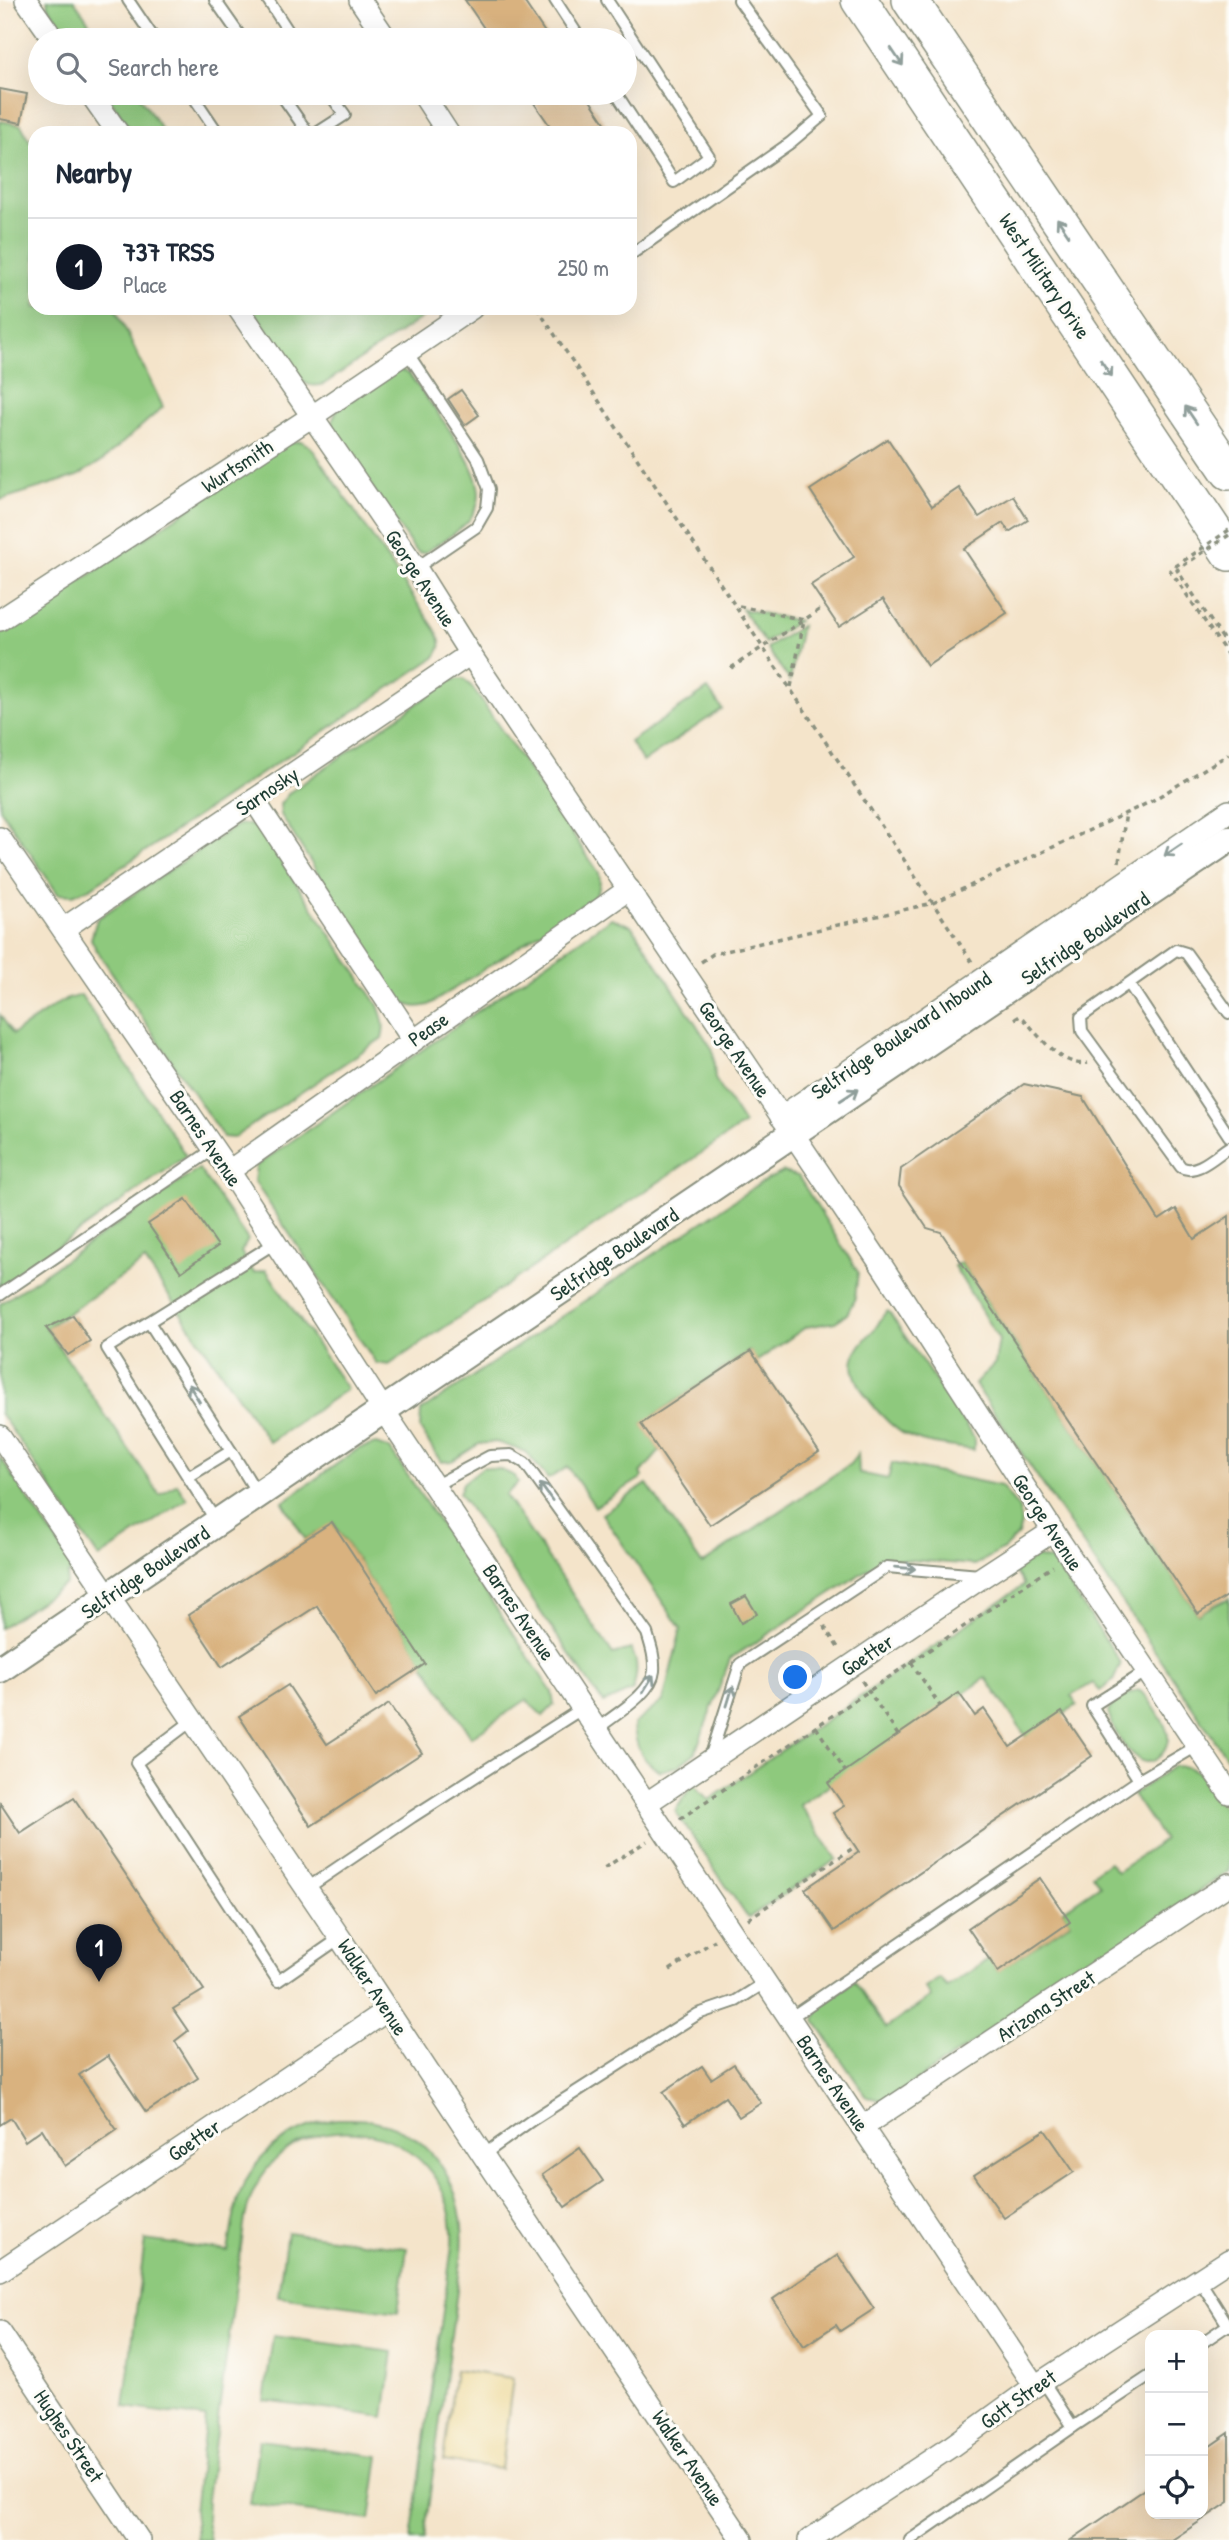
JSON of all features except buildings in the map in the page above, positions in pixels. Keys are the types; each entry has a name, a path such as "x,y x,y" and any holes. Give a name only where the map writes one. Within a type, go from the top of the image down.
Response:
{"main road":[{"name":"West Military Drive","path":"859,0 1229,553"},
{"name":"West Military Drive","path":"910,0 1229,472"}],"street":[{"path":"26,0 46,28"},
{"path":"360,0 379,28"},
{"path":"98,105 113,126"},
{"path":"430,105 443,126"},
{"name":"George Avenue","path":"243,315 416,568 470,654 898,1290 1053,1531 1229,1793"},
{"name":"Wurtsmith","path":"0,620 312,417 462,315"},
{"name":"Sarnosky","path":"63,929 470,654"},
{"path":"254,800 413,1040"},
{"name":"Selfridge Boulevard Inbound","path":"786,1124 1229,811"},
{"name":"Barnes Avenue","path":"0,838 229,1171 384,1411 862,2127 1039,2384"},
{"name":"Selfridge Boulevard","path":"0,1669 384,1411 786,1124 1015,986 1229,839"},
{"name":"Pease","path":"229,1171 629,889"},
{"name":"Walker Avenue","path":"0,1436 340,1938 742,2540"},
{"name":"Goetter","path":"647,1804 1053,1531"},
{"name":"Arizona Street","path":"862,2127 1229,1884"},
{"name":"Goetter","path":"0,2271 388,2010"},
{"name":"Gott Street","path":"809,2540 952,2446 1039,2384 1229,2260"},
{"name":"Hughes Street","path":"2,2339 139,2540"}],"lane":[{"path":"128,0 147,28"},
{"path":"215,0 235,28"},
{"path":"268,0 287,28"},
{"path":"555,0 574,28"},
{"path":"607,0 625,28"},
{"path":"637,250 790,143 822,116 739,0"},
{"path":"624,105 674,182 709,156 637,46"},
{"path":"199,105 213,126"},
{"path":"288,105 303,126"},
{"path":"328,126 345,115 338,105"},
{"path":"407,352 478,459 489,489 487,508 477,527 416,568"},
{"path":"1229,1013 1186,953 1176,950 1081,1017 1082,1031 1181,1167 1187,1171 1196,1169 1229,1147"},
{"path":"1129,984 1229,1136"},
{"path":"0,1295 214,1149"},
{"path":"218,1524 107,1349 275,1243"},
{"path":"149,1322 259,1496"},
{"path":"188,1477 231,1451"},
{"path":"434,1486 490,1455 511,1455 525,1462 647,1633 654,1657 654,1674 647,1690 597,1728"},
{"path":"710,1761 740,1664 887,1567 984,1576"},
{"path":"1139,1780 1092,1706 1147,1671"},
{"path":"306,1889 583,1707"},
{"path":"193,1720 136,1763 278,1981 340,1938"},
{"path":"790,2018 1139,1780 1197,1746"},
{"path":"483,2155 532,2120 698,2014 736,2001 766,1982"},
{"path":"1199,2279 1228,2326 1208,2339"},
{"path":"910,2540 1145,2379"},
{"path":"1039,2384 1073,2427"}],"path":[{"path":"542,315 978,971"},
{"path":"1229,533 1177,570 1229,648"},
{"path":"1229,533 1170,569 1229,657"},
{"path":"737,606 804,620"},
{"path":"731,668 825,606"},
{"path":"791,688 804,620"},
{"path":"685,973 713,954 933,903 1150,802 1229,754"},
{"path":"1118,864 1126,812"},
{"path":"1015,1019 1020,1016 1024,1019 1052,1049 1068,1059 1082,1065 1093,1062"},
{"path":"604,1868 665,1830 1069,1555"},
{"path":"911,1662 940,1706"},
{"path":"816,1727 845,1771"},
{"path":"670,1970 856,1846"}],"green space":[{"path":"47,0 74,0 93,28 63,28"},
{"path":"114,105 145,105 159,126 128,126"},
{"path":"0,121 21,125 28,138 28,315 118,315 163,407 102,461 77,476 0,500"},
{"path":"257,315 426,315 324,384 313,386 299,378"},
{"path":"400,370 409,374 452,433 471,466 479,495 474,511 465,525 426,552 420,553 414,549 335,434 333,427 333,418 338,409 393,371"},
{"path":"301,441 311,447 437,632 439,652 434,658 90,888 73,895 58,894 0,809 0,635 287,443"},
{"path":"742,609 798,621 765,643"},
{"path":"801,626 790,681 767,648"},
{"path":"464,679 472,687 599,873 600,883 593,898 429,1005 415,1007 400,1000 388,985 281,815 280,804 290,792 450,681"},
{"path":"708,689 722,709 643,762 630,742"},
{"path":"237,825 256,827 262,833 378,1005 384,1029 382,1038 233,1138 223,1137 91,939 97,919"},
{"path":"611,918 632,926 713,1050 715,1079 744,1124 389,1365 376,1363 254,1181 256,1166"},
{"path":"81,995 186,1156 0,1287 0,1015 13,1034 62,1001"},
{"path":"199,1169 248,1240 241,1252 254,1273 266,1270 347,1389 269,1442 145,1261 46,1328 160,1495 177,1484 187,1499 99,1558 0,1413 0,1304"},
{"path":"783,1172 798,1176 858,1272 855,1298 847,1314 835,1322 806,1327 757,1361 750,1351 642,1424 660,1451 641,1473 643,1477 595,1507 568,1467 548,1479 526,1452 496,1442 479,1444 452,1461 441,1462 420,1429 421,1411 760,1183"},
{"path":"961,1262 1198,1614 1229,1598 1229,1761 975,1384 995,1363 999,1340 954,1266"},
{"path":"888,1311 974,1438 974,1450 930,1443 906,1435 888,1422 862,1390 853,1368 855,1354"},
{"path":"376,1444 390,1449 552,1692 554,1705 543,1716 526,1700 471,1737 333,1523 305,1539 283,1502 358,1449"},
{"path":"858,1454 859,1473 888,1479 892,1463 1001,1486 1019,1509 1021,1524 1018,1535 1004,1549 975,1565 885,1558 730,1659 695,1753 678,1766 660,1771 653,1767 640,1752 634,1724 663,1701 681,1629 602,1514 647,1484 702,1564 850,1464"},
{"path":"0,1457 76,1570 68,1574 66,1584 0,1628"},
{"path":"483,1467 499,1469 515,1476 518,1483 505,1495 613,1654 631,1649 636,1669 633,1690 603,1703 459,1493 463,1483"},
{"path":"1036,1557 1053,1561 1121,1663 1113,1681 1100,1691 1093,1683 1071,1696 1077,1705 1026,1737 986,1678 800,1805 837,1859 748,1918 675,1811 693,1784 709,1800 1024,1585 1014,1570"},
{"path":"1138,1690 1156,1710 1168,1736 1167,1746 1161,1755 1147,1762 1127,1749 1115,1731 1108,1712 1115,1700"},
{"path":"1174,1766 1199,1772 1229,1815 1229,1871 886,2101 867,2097 815,2021 818,2009 854,1981 886,2028 931,1997 925,1988 940,1978 947,1987 989,1959 998,1971 1070,1923 1062,1911 1100,1885 1092,1874 1109,1862 1117,1872 1164,1840 1133,1794"},
{"path":"336,2119 374,2121 415,2138 431,2152 444,2169 460,2209 462,2253 424,2540 411,2540 452,2246 446,2201 427,2167 397,2144 362,2133 325,2134 290,2148 262,2176 245,2218 207,2499 206,2520 210,2540 197,2540 194,2510 206,2418 124,2407 145,2240 228,2251 243,2185 262,2157 274,2146 303,2129"},
{"path":"287,2232 407,2248 398,2312 278,2296"},
{"path":"273,2336 393,2352 384,2417 264,2401"},
{"path":"259,2440 379,2456 370,2520 250,2504"}],"sand":[{"path":"455,2370 513,2378 501,2469 443,2461"}],"place":[{"name":"737 TRSS","path":"99,1982"}]}
